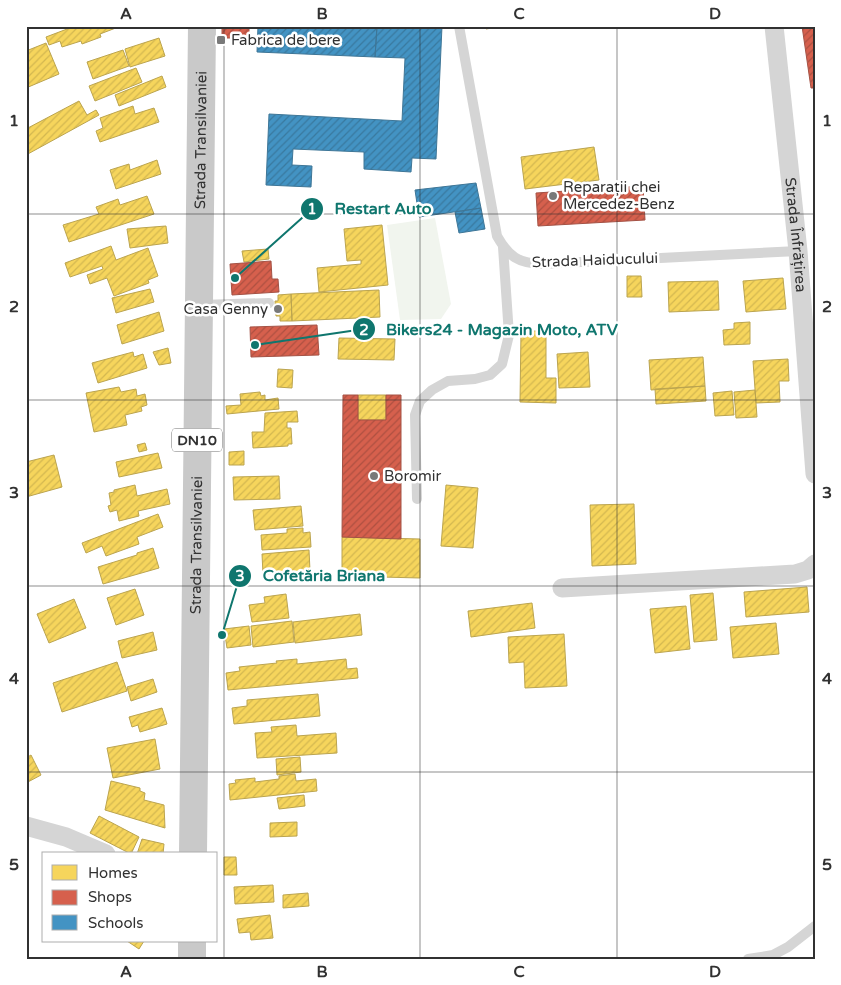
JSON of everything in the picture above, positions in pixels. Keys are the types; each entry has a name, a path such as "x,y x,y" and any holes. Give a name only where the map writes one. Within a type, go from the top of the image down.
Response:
{"main road":[{"name":"Strada Transilvaniei","path":"193,852 202,26"},
{"path":"192,942 192,959"}],"street":[{"name":"Strada Înfrățirea","path":"774,26 798,252 815,474"},
{"path":"562,588 795,574 808,570 815,564"},
{"path":"26,826 66,837 101,852"}],"lane":[{"path":"417,498 415,415 420,401 432,390 448,381 475,379 490,375 502,364 509,335 503,248 497,236 459,26"},
{"name":"Strada Haiducului","path":"503,248 514,258 525,263 542,264 798,252"},
{"path":"199,305 269,303"},
{"path":"748,959 772,955 788,947 815,926"}],"shaded area":[{"path":"435,218 451,304 441,319 400,320 387,225"}],"building: Homes":[{"path":"75,26 121,26 100,34 101,37 82,44 81,41 62,47 60,41 49,45 46,37"},
{"path":"486,26 504,26 486,29"},
{"path":"159,38 165,56 130,67 125,49"},
{"path":"46,43 59,74 26,88 26,51"},
{"path":"123,50 129,66 93,79 87,62"},
{"path":"136,68 142,82 95,101 89,86"},
{"path":"162,76 166,87 119,106 115,95"},
{"path":"79,101 87,115 96,110 99,115 26,155 26,129"},
{"path":"133,106 135,114 154,108 159,122 100,142 96,131 103,128 100,118"},
{"path":"594,147 599,180 525,189 521,157"},
{"path":"157,160 161,174 116,189 110,170 129,164 130,170"},
{"path":"147,196 154,214 69,242 63,225 99,214 96,207 118,199 120,205"},
{"path":"382,225 388,285 319,292 317,268 361,264 361,260 347,261 344,229"},
{"path":"166,226 168,243 130,248 127,229"},
{"path":"111,246 116,260 148,248 158,276 148,280 149,283 114,296 107,278 90,284 87,275 103,269 102,266 70,277 65,263"},
{"path":"268,249 269,259 244,262 242,251"},
{"path":"627,276 641,276 642,297 627,297"},
{"path":"783,278 786,309 746,312 743,281"},
{"path":"718,281 719,310 669,312 668,282"},
{"path":"150,289 154,302 116,313 112,298"},
{"path":"379,290 380,317 292,321 291,294"},
{"path":"291,294 292,321 280,321 280,316 276,316 275,301 278,301 278,295"},
{"path":"159,312 164,331 122,344 117,325"},
{"path":"750,322 750,344 724,345 723,330 734,329 734,323"},
{"path":"521,331 546,331 546,378 556,378 556,403 520,402"},
{"path":"339,338 395,339 394,360 338,359"},
{"path":"168,348 171,363 159,365 153,352"},
{"path":"133,352 134,357 143,354 147,368 98,383 92,363"},
{"path":"588,352 590,387 559,388 557,354"},
{"path":"703,357 705,386 651,390 649,360"},
{"path":"788,359 789,381 779,381 780,402 756,403 753,361"},
{"path":"278,369 293,370 292,388 277,387"},
{"path":"705,386 706,401 656,404 655,389"},
{"path":"119,387 121,392 136,389 137,396 145,394 147,405 141,407 142,411 125,415 127,425 94,432 86,393"},
{"path":"755,390 757,417 736,418 734,392"},
{"path":"732,391 734,415 715,416 713,393"},
{"path":"260,392 261,396 265,395 265,400 278,398 279,409 227,414 226,406 241,405 240,394"},
{"path":"358,395 386,395 386,420 358,420"},
{"path":"297,411 298,422 287,422 287,428 291,428 292,444 288,444 288,446 253,448 252,432 264,432 265,413"},
{"path":"145,443 147,450 139,452 137,445"},
{"path":"244,451 244,465 229,465 229,452"},
{"path":"158,453 162,468 119,477 116,462"},
{"path":"54,455 62,487 26,497 26,462"},
{"path":"279,476 280,499 234,500 233,477"},
{"path":"135,485 137,496 167,489 170,504 138,511 139,516 119,521 117,510 110,512 108,506 111,505 109,493"},
{"path":"446,485 478,488 473,548 441,546"},
{"path":"634,504 636,564 592,566 590,505"},
{"path":"301,506 303,526 255,530 253,510"},
{"path":"158,514 163,527 137,537 139,544 106,556 102,546 86,553 82,543"},
{"path":"303,528 303,533 310,532 311,547 262,550 261,535 287,533 287,529"},
{"path":"342,537 420,539 420,578 342,576"},
{"path":"153,548 159,568 103,584 98,567"},
{"path":"309,550 310,571 263,574 262,554"},
{"path":"807,587 809,612 746,617 744,592"},
{"path":"135,589 144,615 116,625 107,598"},
{"path":"713,593 717,640 694,642 690,595"},
{"path":"286,594 289,618 252,622 249,605 265,603 264,597"},
{"path":"74,599 86,628 49,643 37,614"},
{"path":"532,603 535,628 471,637 468,611"},
{"path":"686,606 690,649 655,653 650,609"},
{"path":"360,614 362,635 295,643 293,622"},
{"path":"292,621 294,642 253,647 251,626"},
{"path":"776,623 779,654 733,658 730,627"},
{"path":"249,626 251,645 227,648 224,629"},
{"path":"153,632 157,650 122,658 118,641"},
{"path":"564,634 567,686 525,688 524,662 509,663 508,637"},
{"path":"297,659 297,664 346,659 347,669 357,668 358,678 228,690 226,673 240,671 239,667"},
{"path":"117,662 127,691 62,712 53,683"},
{"path":"153,679 157,692 131,701 127,687"},
{"path":"318,694 320,716 234,724 232,708 247,706 247,700"},
{"path":"162,708 167,724 140,732 138,725 132,727 129,717"},
{"path":"296,725 297,736 336,733 337,753 257,758 255,733 272,732 271,727"},
{"path":"155,739 160,769 113,778 107,748"},
{"path":"31,755 41,775 26,783 26,758"},
{"path":"300,757 301,772 277,775 276,759"},
{"path":"295,774 296,781 316,779 317,791 230,800 229,784 236,783 235,780 255,778 255,782 279,779 279,776"},
{"path":"111,781 140,788 140,791 145,793 144,800 164,805 165,828 105,810"},
{"path":"304,795 305,806 279,809 277,798"},
{"path":"99,816 139,837 132,852 127,852 90,833"},
{"path":"297,822 297,836 270,837 270,823"},
{"path":"142,839 164,844 163,852 138,852"},
{"path":"224,857 236,857 237,875 224,875"},
{"path":"273,885 274,902 235,904 234,887"},
{"path":"308,893 309,906 283,908 283,895"},
{"path":"270,915 273,938 251,940 250,932 239,933 237,919"},
{"path":"128,942 143,942 139,949"}],"building: Shops":[{"path":"222,26 249,26 249,38 222,38"},
{"path":"802,26 815,26 815,88 811,88"},
{"path":"643,186 645,220 538,226 536,193"},
{"path":"271,261 272,279 278,279 279,292 232,295 230,264"},
{"path":"317,325 319,355 251,357 250,327"},
{"path":"343,395 358,395 358,420 386,420 386,395 401,395 401,539 342,537"}],"building: Schools":[{"path":"258,26 377,26 375,57 257,52"},
{"path":"377,26 442,26 436,159 412,158 411,172 364,169 364,152 293,149 292,165 312,166 311,187 266,185 269,114 402,121 405,58 375,57"},
{"path":"476,183 481,208 419,217 415,190"},
{"path":"481,208 485,229 459,233 455,212"}],"place":[{"name":"Fabrica de bere","path":"221,40"},
{"name":"Reparații chei Mercedez-Benz","path":"553,196"},
{"name":"Restart Auto","path":"235,278"},
{"name":"Casa Genny","path":"278,309"},
{"name":"Bikers24 - Magazin Moto, ATV","path":"255,345"},
{"name":"Boromir","path":"374,476"},
{"name":"Cofetăria Briana","path":"222,635"}]}
